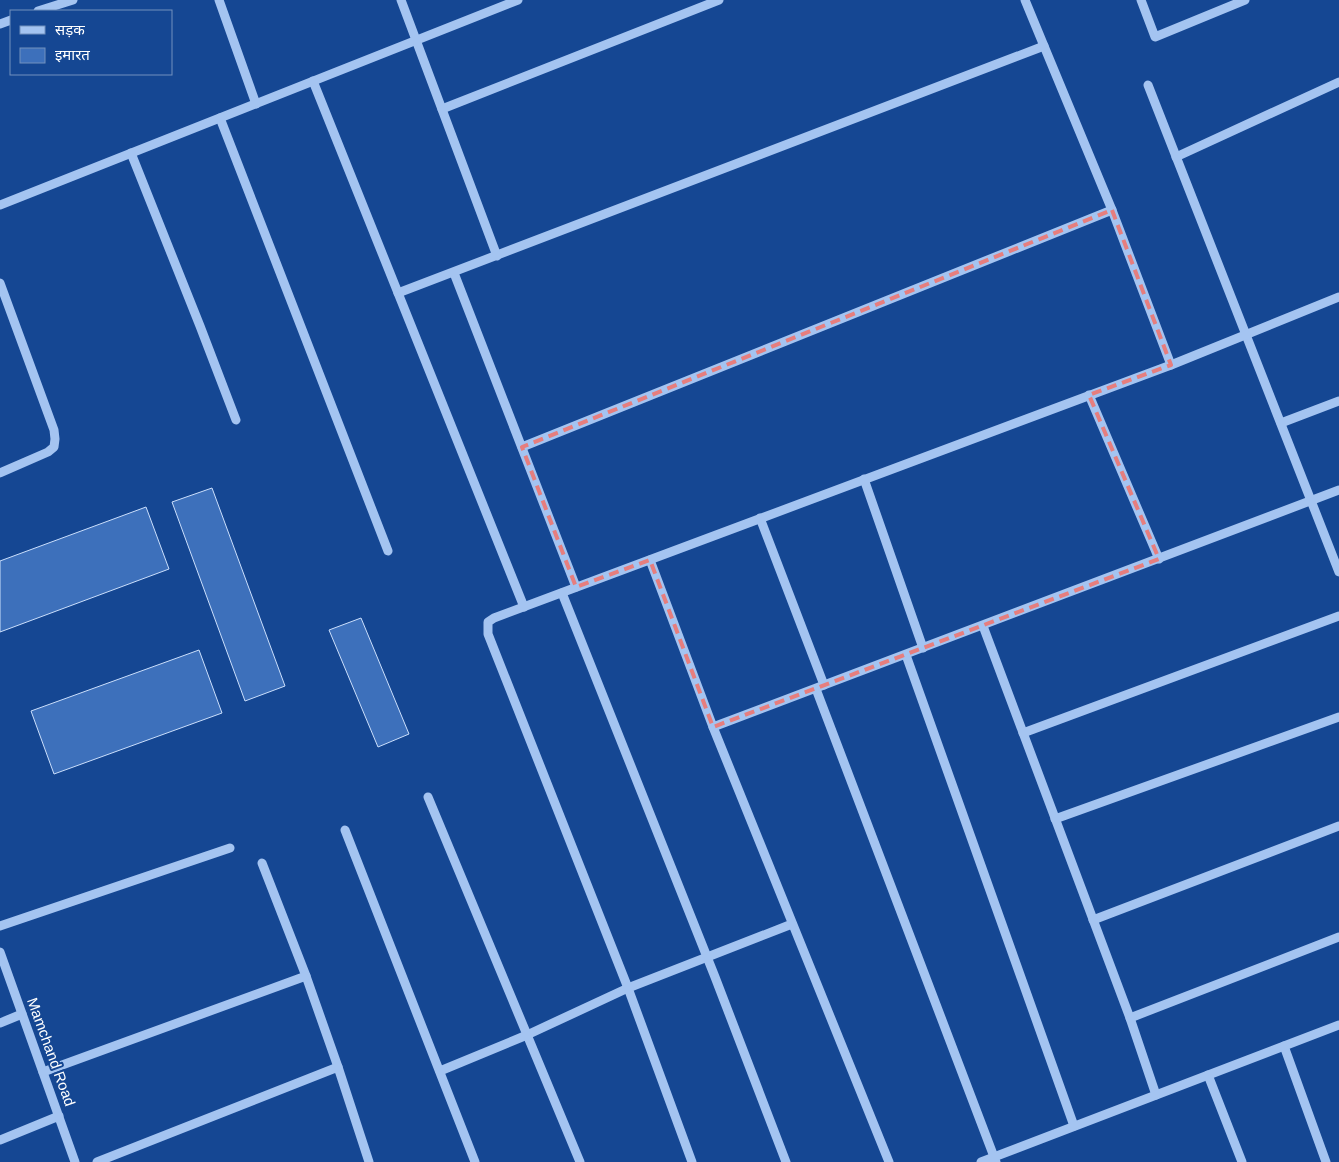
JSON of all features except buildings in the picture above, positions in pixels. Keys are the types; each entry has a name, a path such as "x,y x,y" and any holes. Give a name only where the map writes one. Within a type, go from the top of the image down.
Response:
{"street":[{"path":"41,10 73,0"},
{"path":"219,0 256,104"},
{"path":"401,0 497,256"},
{"path":"0,205 518,0"},
{"path":"442,110 719,0"},
{"path":"1025,0 1112,210 1171,364"},
{"path":"1140,0 1155,38 1245,0"},
{"path":"398,293 1044,46"},
{"path":"314,81 524,607"},
{"path":"1176,157 1339,82"},
{"path":"1148,85 1339,572"},
{"path":"220,118 388,550"},
{"path":"131,153 236,420"},
{"path":"522,448 1112,210"},
{"path":"454,273 576,587"},
{"path":"0,283 54,430 55,439 54,447 48,452 0,473"},
{"path":"692,1162 628,988 488,634 487,626 491,620 1171,364 1339,297"},
{"path":"1089,395 1159,559"},
{"path":"1282,423 1339,401"},
{"path":"864,479 923,648"},
{"path":"713,727 1339,490"},
{"path":"760,518 820,687 995,1159"},
{"path":"650,560 713,727 889,1162"},
{"path":"562,593 708,958 786,1162"},
{"path":"1023,733 1339,616"},
{"path":"983,626 1130,1018 1156,1095"},
{"path":"906,655 1074,1126"},
{"path":"1055,819 1339,717"},
{"path":"428,797 580,1162"},
{"path":"1093,920 1339,826"},
{"path":"345,830 475,1162"},
{"path":"0,926 230,848"},
{"path":"262,863 306,976 369,1162"},
{"path":"440,1071 527,1035 628,988 792,924"},
{"path":"1130,1018 1339,937"},
{"name":"Mamchand Road","path":"0,952 75,1162"},
{"path":"43,1072 306,976"},
{"path":"0,1023 22,1014"},
{"path":"981,1162 995,1159 1074,1126 1339,1025"},
{"path":"1284,1046 1326,1162"},
{"path":"97,1162 338,1067"},
{"path":"1208,1075 1242,1162"},
{"path":"0,1140 59,1116"}],"highlighted area":[{"path":"1112,210 1171,365 1089,395 1159,559 713,727 650,560 576,587 522,447"}]}
